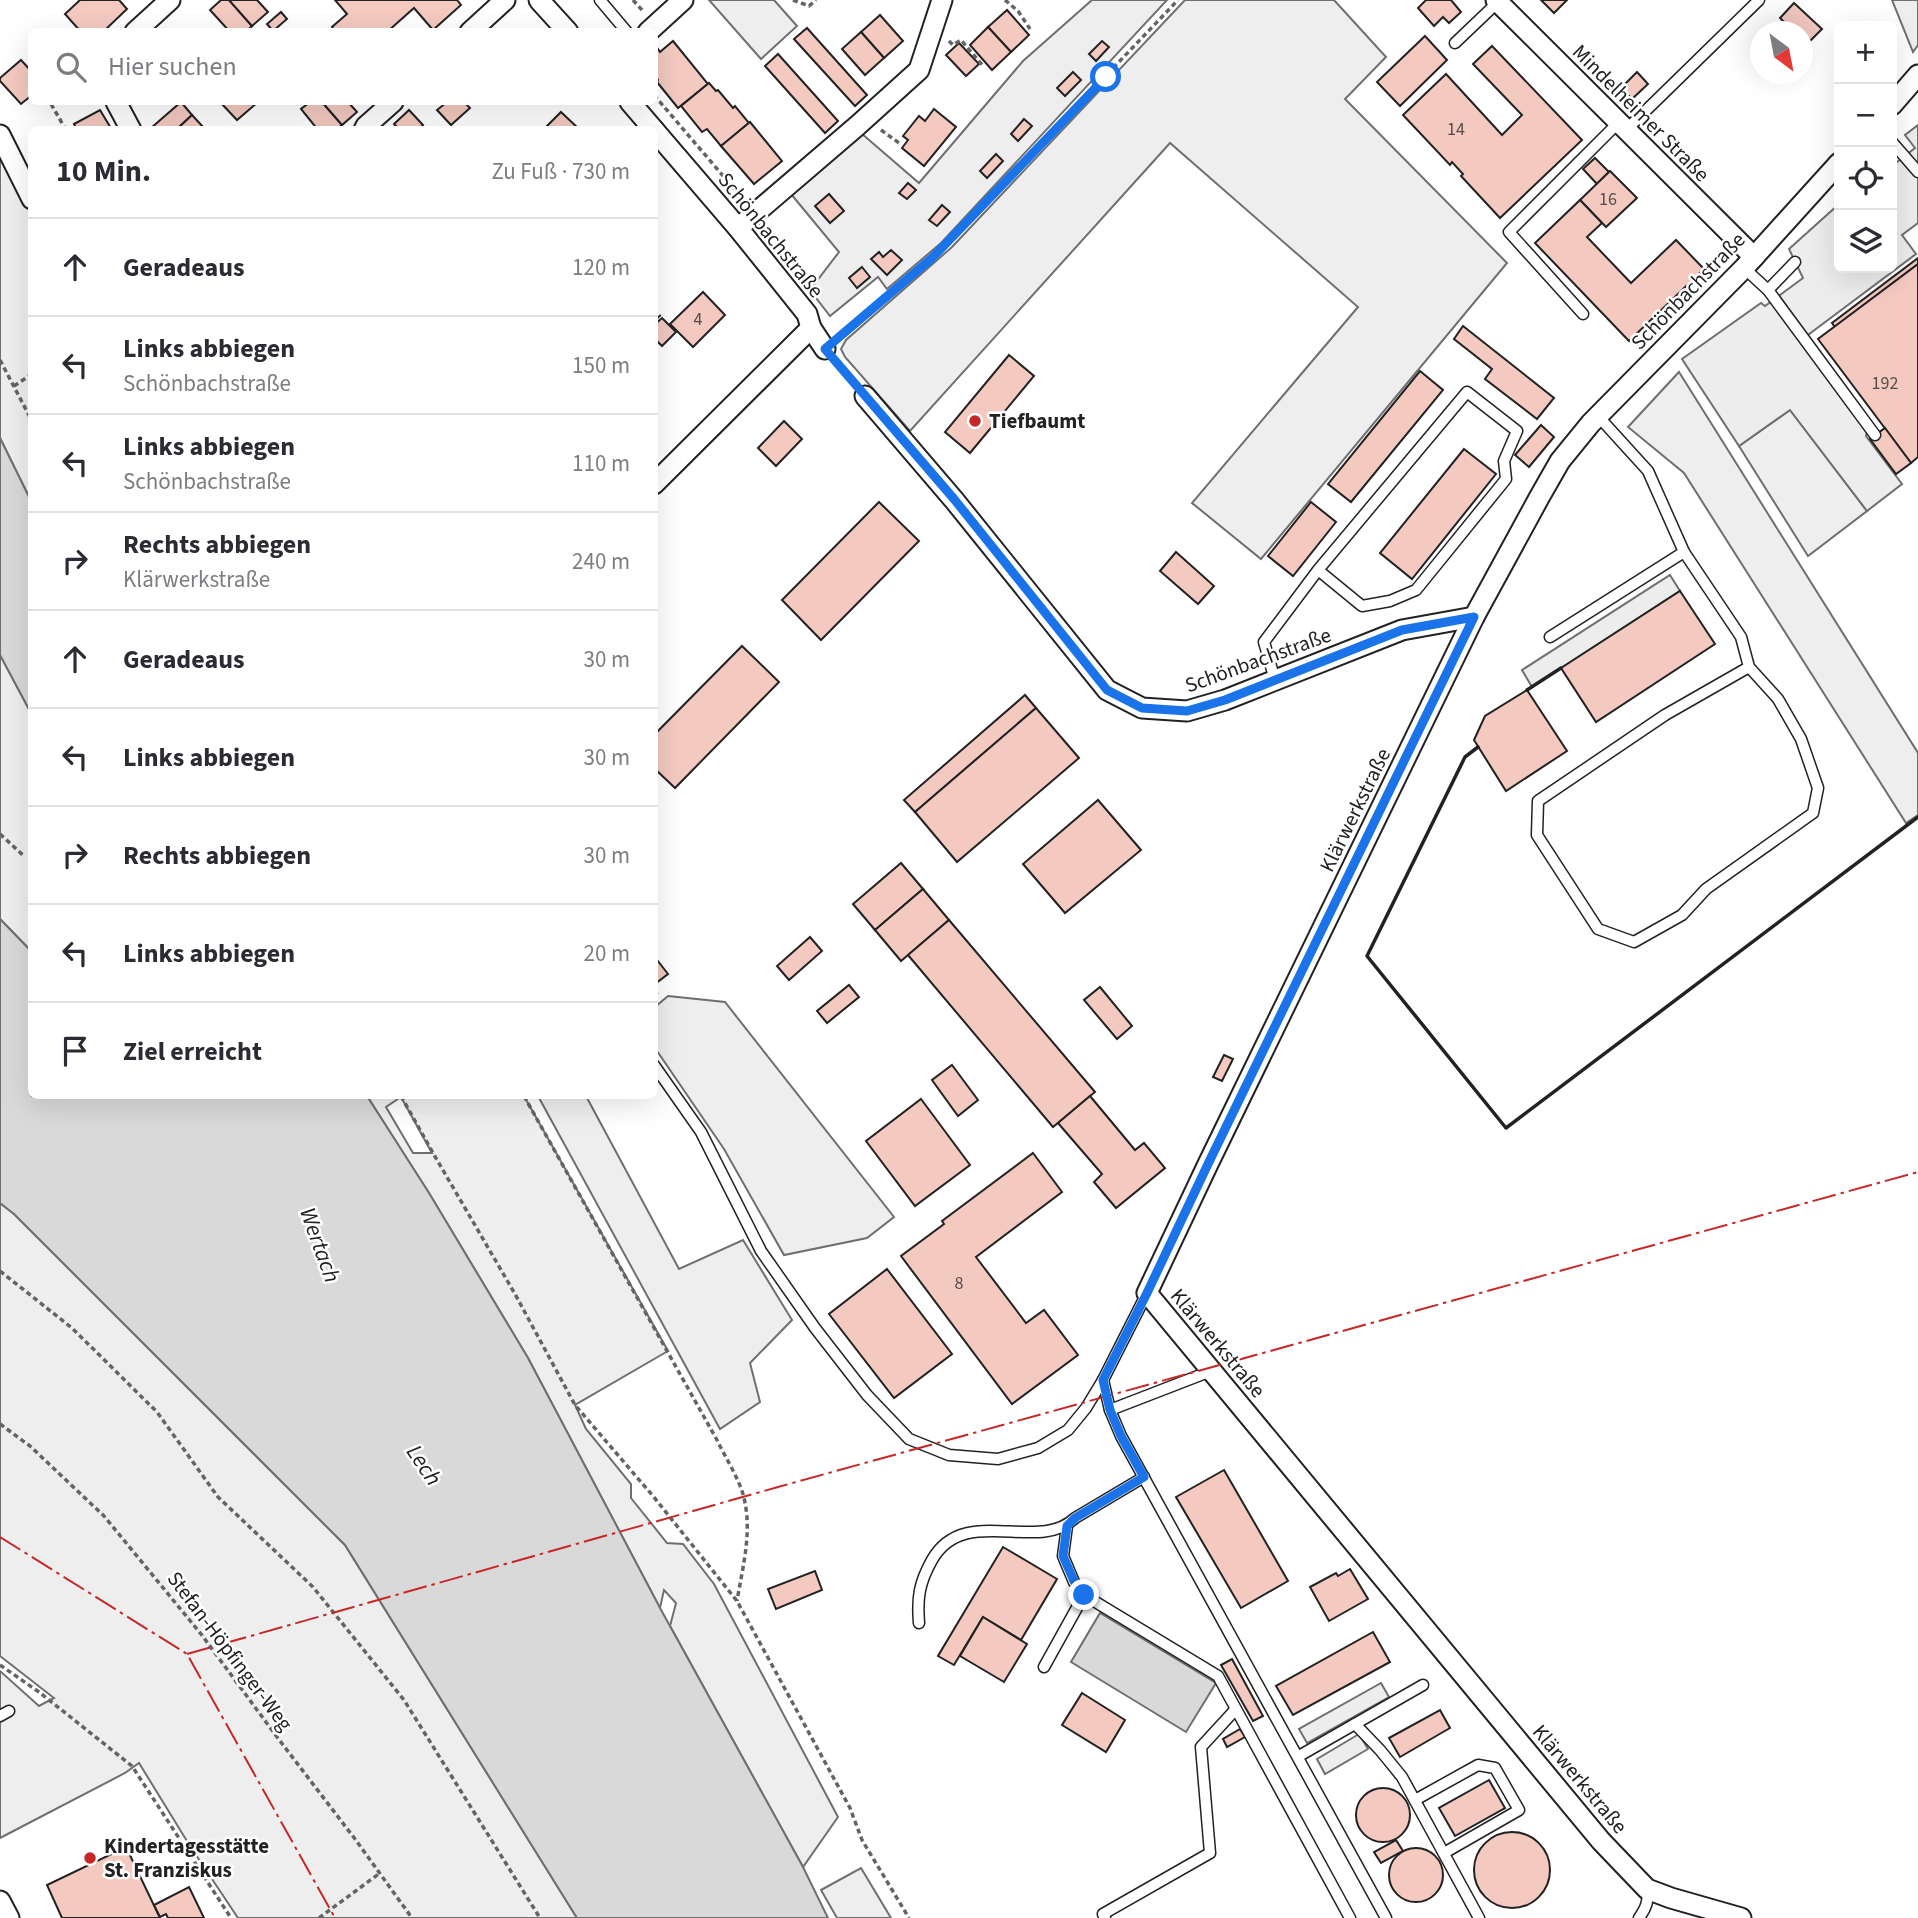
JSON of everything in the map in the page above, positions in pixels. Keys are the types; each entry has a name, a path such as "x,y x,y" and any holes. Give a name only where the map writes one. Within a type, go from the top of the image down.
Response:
{"street":[{"path":"139,28 170,0"},
{"path":"474,28 505,0"},
{"path":"539,0 564,28"},
{"path":"652,28 683,0"},
{"path":"738,228 919,70 942,0"},
{"name":"Mindelheimer Straße","path":"1497,1 1622,126 1749,263"},
{"path":"1897,99 1918,75"},
{"path":"118,105 129,126"},
{"path":"366,126 390,105"},
{"name":"Schönbachstraße","path":"633,105 650,126"},
{"path":"0,135 28,191"},
{"name":"Schönbachstraße","path":"658,135 807,314 811,328 825,349"},
{"name":"Schönbachstraße","path":"865,396 954,499 1107,690 1142,708 1187,711 1225,700 1402,630 1474,617 1560,461 1598,416 1749,263 1834,169"},
{"path":"658,480 811,328"},
{"name":"Klärwerkstraße","path":"1474,617 1147,1293 1601,1841 1647,1889 1741,1918"},
{"path":"0,1901 9,1918"}],"lane":[{"path":"600,0 624,28"},
{"path":"1583,314 1508,232 1759,0"},
{"path":"1455,43 1497,1"},
{"path":"1896,147 1918,172"},
{"path":"1768,290 1795,262"},
{"path":"1749,263 1875,435"},
{"path":"1275,680 1264,642 1318,569 1467,392 1517,431 1504,461 1506,479 1416,590 1390,601 1363,606 1318,569"},
{"path":"1598,416 1648,471 1684,552 1741,637 1749,667 1778,699 1801,739 1818,788 1812,813 1706,889 1682,915 1634,942 1598,929 1537,835 1538,801 1665,715 1749,667"},
{"path":"1550,637 1684,552"},
{"path":"658,1071 701,1132 769,1262 815,1328 867,1395 909,1439 949,1455 998,1459 1038,1448 1068,1430 1086,1408 1103,1380 1147,1293"},
{"path":"1110,1410 1211,1371"},
{"path":"1103,1380 1110,1410 1121,1436 1386,1918"},
{"path":"919,1623 917,1601 923,1576 935,1555 950,1539 988,1531 1045,1532 1067,1526 1075,1518 1144,1477"},
{"path":"1067,1526 1063,1556 1074,1581 1084,1595 1218,1676 1350,1918"},
{"path":"1044,1667 1084,1595"},
{"path":"1299,1756 1423,1685"},
{"path":"1105,1918 1103,1914 1210,1853 1201,1746 1235,1710"},
{"path":"1355,1724 1402,1777 1479,1918"},
{"path":"1415,1800 1478,1765 1495,1768 1519,1810 1444,1853"},
{"path":"1639,1918 1645,1910 1647,1889"}],"path":[{"path":"793,0 809,6 816,0"},
{"path":"1005,0 1018,11 1030,29"},
{"path":"865,396 825,349 932,258 1178,0"},
{"path":"934,26 953,45 961,40 983,66"},
{"path":"658,100 755,215"},
{"path":"52,105 63,126"},
{"path":"0,360 28,413"},
{"path":"14,386 28,377"},
{"path":"0,834 25,858"},
{"path":"403,1099 515,1294 575,1405 653,1496 737,1601 850,1808 862,1840 909,1918"},
{"path":"526,1099 717,1440 742,1492 747,1520 747,1548 737,1601"},
{"path":"0,1271 72,1328 157,1412 218,1497 313,1587 404,1700 540,1918"},
{"name":"Stefan-Höpfinger-Weg","path":"0,1424 30,1446 104,1516 201,1634 412,1918"},
{"path":"0,1665 39,1692 132,1766 231,1918"},
{"path":"319,1918 380,1873"}],"shaded area":[{"path":"709,0 774,0 797,26 761,59"},
{"path":"1092,0 1167,0 941,243 887,289 878,277 830,316 810,290 839,252 791,194 861,133 919,183 1023,61"},
{"path":"1185,0 1334,0 1386,57 1345,99 1507,263 1261,559 1192,503 1358,307 1170,143 910,431 841,349 846,340 952,247"},
{"path":"1892,0 1918,0 1918,45 1913,52"},
{"path":"1918,125 1918,223 1902,235 1916,254 1897,268 1897,162 1915,148 1905,135"},
{"path":"0,135 28,193 28,495 0,438"},
{"path":"1834,208 1834,273 1891,273 1804,338 1869,425 1866,436 1902,484 1867,511 1790,410 1739,446 1682,359 1761,303 1765,306 1803,278 1789,249"},
{"path":"1679,372 1918,753 1918,815 1906,823 1684,473 1628,427"},
{"path":"1790,410 1867,511 1808,556 1739,446"},
{"path":"1670,575 1680,591 1532,687 1522,670"},
{"path":"0,655 28,707 28,948 0,919"},
{"path":"668,996 725,1002 894,1217 867,1238 784,1255 724,1149 658,1052 658,1004"},
{"path":"369,1099 398,1099 386,1107 413,1153 432,1153 402,1099 526,1099 668,1351 575,1405 586,1429 631,1484 631,1498 667,1543 683,1544 714,1584 838,1817 803,1867 670,1626 676,1603 664,1590 660,1608 528,1358"},
{"path":"540,1099 588,1099 679,1269 743,1240 792,1320 750,1363 760,1402 720,1429"},
{"path":"0,1203 345,1545 577,1918 238,1918 139,1763 125,1773 0,1838 0,1671 39,1706 54,1698 0,1656"},
{"path":"1381,1683 1389,1697 1307,1743 1299,1729"},
{"path":"1359,1734 1368,1749 1325,1774 1317,1759"},
{"path":"861,1868 891,1918 837,1918 821,1890"}],"water":[{"path":"0,438 28,495 28,707 0,655"},
{"path":"0,919 28,948 28,1099 369,1099 528,1358 828,1918 577,1918 345,1545 0,1203"},
{"path":"1100,1613 1216,1683 1186,1732 1071,1662"}],"building":[{"path":"80,0 119,0 127,9 107,28 77,28 65,14"},
{"path":"221,0 229,0 252,26 226,28 210,10"},
{"path":"229,0 257,0 268,12 252,26"},
{"path":"335,0 457,0 461,5 435,28 431,28 414,8 392,28 333,28 347,14"},
{"path":"1426,0 1451,0 1461,12 1449,23 1443,17 1434,26 1418,8"},
{"path":"1541,0 1567,0 1554,13"},
{"path":"1794,3 1822,29 1813,38 1813,21 1783,21 1780,18"},
{"path":"1007,10 1029,35 1011,52 988,27"},
{"path":"281,12 287,19 276,28 270,28 267,24"},
{"path":"880,15 903,41 884,58 861,32"},
{"path":"988,27 1011,52 992,70 970,45"},
{"path":"807,28 867,95 855,106 794,39"},
{"path":"861,32 884,58 865,75 842,49"},
{"path":"1425,36 1447,60 1400,106 1377,82"},
{"path":"673,41 708,84 678,108 658,83 658,49 660,52"},
{"path":"1102,41 1109,47 1096,61 1089,54"},
{"path":"959,43 979,64 966,76 946,55"},
{"path":"1492,46 1582,140 1500,218 1461,176 1463,174 1452,162 1450,165 1403,115 1446,74 1502,135 1522,115 1473,64"},
{"path":"778,54 838,121 825,133 765,66"},
{"path":"21,60 28,68 28,98 21,104 0,78"},
{"path":"1073,72 1081,80 1065,96 1057,88"},
{"path":"1637,72 1648,84 1632,99 1621,88"},
{"path":"709,83 733,108 735,106 749,123 721,146 707,129 702,132 681,106"},
{"path":"178,105 184,105 192,115 180,126 153,126"},
{"path":"223,105 254,105 237,120"},
{"path":"306,105 325,105 342,125 315,126 301,109"},
{"path":"325,105 351,105 357,112 342,125"},
{"path":"443,105 467,105 470,108 451,125 437,110"},
{"path":"934,109 956,127 924,166 902,148 908,140 903,136 919,116 925,121"},
{"path":"100,110 110,126 75,126 74,124"},
{"path":"409,110 423,125 396,126 394,124"},
{"path":"561,112 576,126 547,126"},
{"path":"192,115 202,126 180,126"},
{"path":"1024,119 1032,126 1018,141 1011,134"},
{"path":"750,122 782,161 754,184 721,146"},
{"path":"996,154 1003,161 987,178 980,171"},
{"path":"1595,158 1609,172 1597,184 1583,169"},
{"path":"1610,171 1637,198 1606,227 1580,200"},
{"path":"908,183 916,190 907,199 899,193"},
{"path":"829,194 844,211 830,223 815,206"},
{"path":"1580,200 1602,223 1587,237 1631,283 1676,240 1704,269 1629,341 1535,243"},
{"path":"942,205 950,212 937,226 929,220"},
{"path":"891,250 902,260 887,275 871,259 879,252 883,257"},
{"path":"1918,258 1918,264 1835,327 1832,323"},
{"path":"1918,264 1918,457 1911,463 1818,339"},
{"path":"862,267 870,277 857,288 849,278"},
{"path":"703,292 725,315 693,347 670,324"},
{"path":"662,318 676,332 662,346 658,342 658,322"},
{"path":"1463,326 1554,398 1537,419 1485,379 1492,369 1454,339"},
{"path":"1009,355 1034,376 970,453 945,432"},
{"path":"1420,371 1443,390 1351,502 1328,484"},
{"path":"784,421 802,439 776,466 758,448"},
{"path":"1541,425 1554,437 1529,467 1515,455"},
{"path":"1885,428 1911,463 1896,474 1870,439"},
{"path":"1464,449 1496,474 1412,579 1380,553"},
{"path":"879,502 919,541 821,640 782,600"},
{"path":"1311,502 1336,522 1293,576 1268,556"},
{"path":"1176,552 1214,586 1198,604 1160,571"},
{"path":"1680,591 1715,644 1596,722 1561,668"},
{"path":"742,646 779,682 675,788 658,772 658,731"},
{"path":"1527,690 1567,751 1506,791 1474,740 1485,716"},
{"path":"1025,695 1036,708 915,812 904,800"},
{"path":"1036,708 1079,758 957,862 915,812"},
{"path":"1098,800 1141,850 1065,913 1023,864"},
{"path":"901,863 923,889 875,930 853,904"},
{"path":"923,889 949,920 901,961 875,930"},
{"path":"949,920 1095,1092 1053,1127 908,955"},
{"path":"810,937 822,951 789,980 777,966"},
{"path":"658,961 668,974 658,982"},
{"path":"849,985 859,997 827,1023 817,1011"},
{"path":"1100,987 1132,1026 1117,1039 1084,1000"},
{"path":"1224,1055 1233,1059 1222,1081 1213,1077"},
{"path":"952,1065 978,1100 958,1116 932,1080"},
{"path":"1090,1096 1135,1150 1144,1143 1165,1168 1116,1208 1094,1182 1102,1174 1058,1123"},
{"path":"921,1099 970,1165 915,1206 866,1141"},
{"path":"1033,1153 1062,1192 976,1257 1026,1323 1044,1310 1078,1355 1012,1404 901,1256 944,1224 942,1221"},
{"path":"887,1269 952,1354 894,1398 829,1314"},
{"path":"1224,1470 1288,1581 1241,1608 1176,1497"},
{"path":"1003,1547 1057,1579 1021,1640 983,1617 954,1665 938,1656"},
{"path":"1350,1569 1368,1599 1329,1621 1310,1587"},
{"path":"815,1571 822,1590 776,1609 768,1589"},
{"path":"983,1617 1027,1644 1004,1682 960,1656"},
{"path":"1373,1632 1390,1662 1293,1715 1276,1686"},
{"path":"1232,1659 1263,1716 1253,1721 1221,1665"},
{"path":"1082,1693 1125,1720 1106,1752 1062,1725"},
{"path":"1440,1710 1450,1728 1400,1757 1389,1738"},
{"path":"1240,1729 1245,1737 1227,1747 1223,1739"},
{"path":"1489,1780 1505,1808 1455,1836 1439,1808"},
{"path":"1383,1788 1402,1796 1410,1815 1402,1834 1383,1842 1364,1834 1356,1815 1364,1796"},
{"path":"1505,1832 1519,1832 1533,1838 1544,1849 1550,1870 1547,1885 1539,1897 1519,1908 1505,1908 1491,1902 1480,1891 1474,1877 1474,1863 1480,1849 1491,1838"},
{"path":"1396,1840 1403,1851 1381,1863 1374,1852"},
{"path":"126,1847 160,1918 62,1918 47,1885"},
{"path":"1416,1848 1435,1856 1443,1875 1435,1894 1416,1902 1397,1894 1389,1875 1397,1856"},
{"path":"189,1887 204,1918 168,1918 166,1914 160,1917 154,1905"}],"fence":[{"path":"658,318 662,314"}],"wall":[{"path":"1527,690 1561,668"},
{"path":"1478,747 1465,757 1367,956 1506,1128 1918,817"}],"power":[{"path":"187,1654 778,1487 1918,1172"},
{"path":"0,1537 187,1654 335,1918"}],"place":[{"name":"Tiefbaumt","path":"975,421"},
{"name":"Kindertagesstätte St. Franziskus","path":"90,1858"}],"route":[{"path":"1084,1595 1074,1581 1063,1556 1067,1526 1075,1518 1144,1477 1110,1410 1103,1380 1474,617 1402,630 1225,700 1187,711 1142,708 1107,690 954,499 825,349 932,258 1106,77"}],"water label":[{"name":"Wertach","path":"320,1245"},
{"name":"Lech","path":"424,1465"}]}
